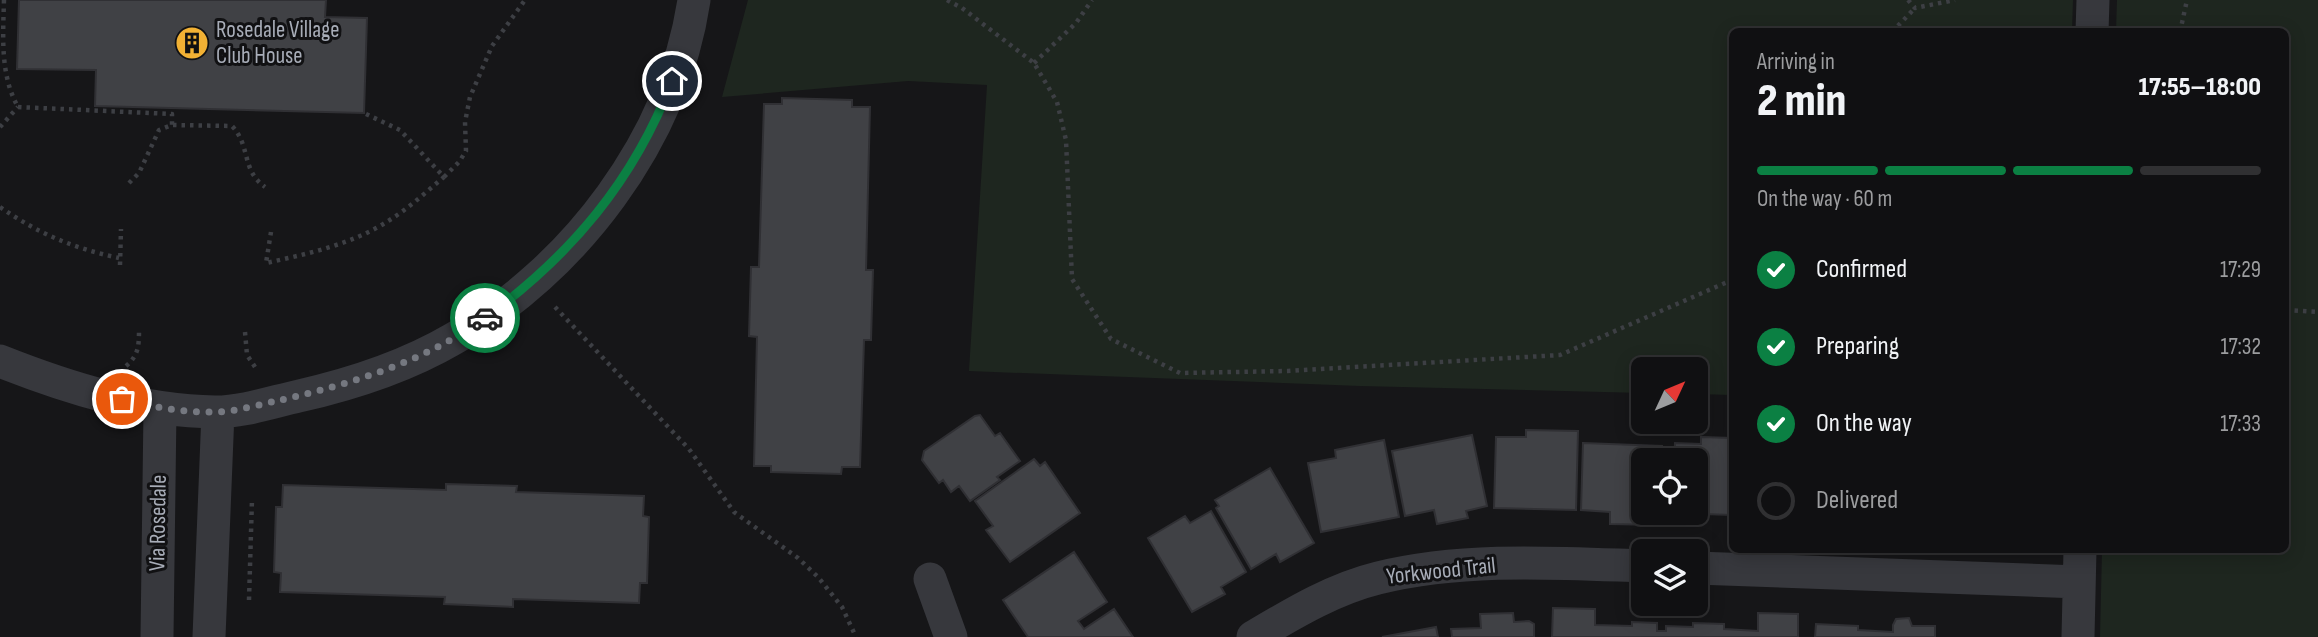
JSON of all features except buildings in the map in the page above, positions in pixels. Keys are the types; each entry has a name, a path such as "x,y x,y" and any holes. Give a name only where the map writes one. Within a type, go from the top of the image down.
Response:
{"street":[{"path":"0,361 51,381 160,409 218,412 330,389 387,371 452,340 526,288 580,235 615,190 664,102 680,60 694,0"},
{"path":"2092,28 2094,0"},
{"name":"Via Rosedale","path":"157,637 160,409"},
{"path":"209,637 218,412"},
{"path":"2078,637 2080,553"},
{"name":"Yorkwood Trail","path":"1253,637 1333,594 1377,578 1477,564 1631,566"},
{"path":"1708,568 2079,582"},
{"path":"930,579 951,637"}],"path":[{"path":"4,0 4,71 9,91 18,107"},
{"path":"271,232 266,263 368,233 390,220 444,177 466,151 465,122 470,97 492,46 525,0"},
{"path":"947,0 962,8 1034,63 1057,102 1066,140 1072,279 1111,339 1180,373 1288,371 1560,355 1729,281"},
{"path":"1034,63 1076,23 1092,0"},
{"path":"1908,0 1915,8"},
{"path":"1896,28 1915,8 1955,0"},
{"path":"2181,28 2187,0"},
{"path":"18,107 172,114 172,125"},
{"path":"0,127 18,107"},
{"path":"366,114 400,130 444,177"},
{"path":"129,183 139,173 159,130 172,125 232,126 240,134 247,165 258,182 265,187"},
{"path":"0,207 31,228 68,245 119,258"},
{"path":"120,265 121,229"},
{"path":"549,301 689,449 734,512 799,558 818,577 842,607 856,637"},
{"path":"2289,310 2318,312"},
{"path":"116,372 136,356 139,328"},
{"path":"245,332 247,355 261,373"},
{"path":"250,600 252,489"}],"shaded area":[{"path":"748,0 2073,0 2072,28 1729,28 1729,395 1708,394 1708,357 1631,357 1631,393 1360,386 969,371 987,85 908,81 722,97"},
{"path":"2117,0 2318,0 2318,637 2100,637 2102,553 2289,553 2289,28 2116,28"}],"way so far":[{"path":"122,399 160,409 218,412 264,404 330,389 387,371 452,340 485,318"}],"place":[{"name":"Rosedale Village Club House","path":"192,43"}],"route":[{"path":"485,318 526,288 580,235 615,190 644,142 672,81"}]}
